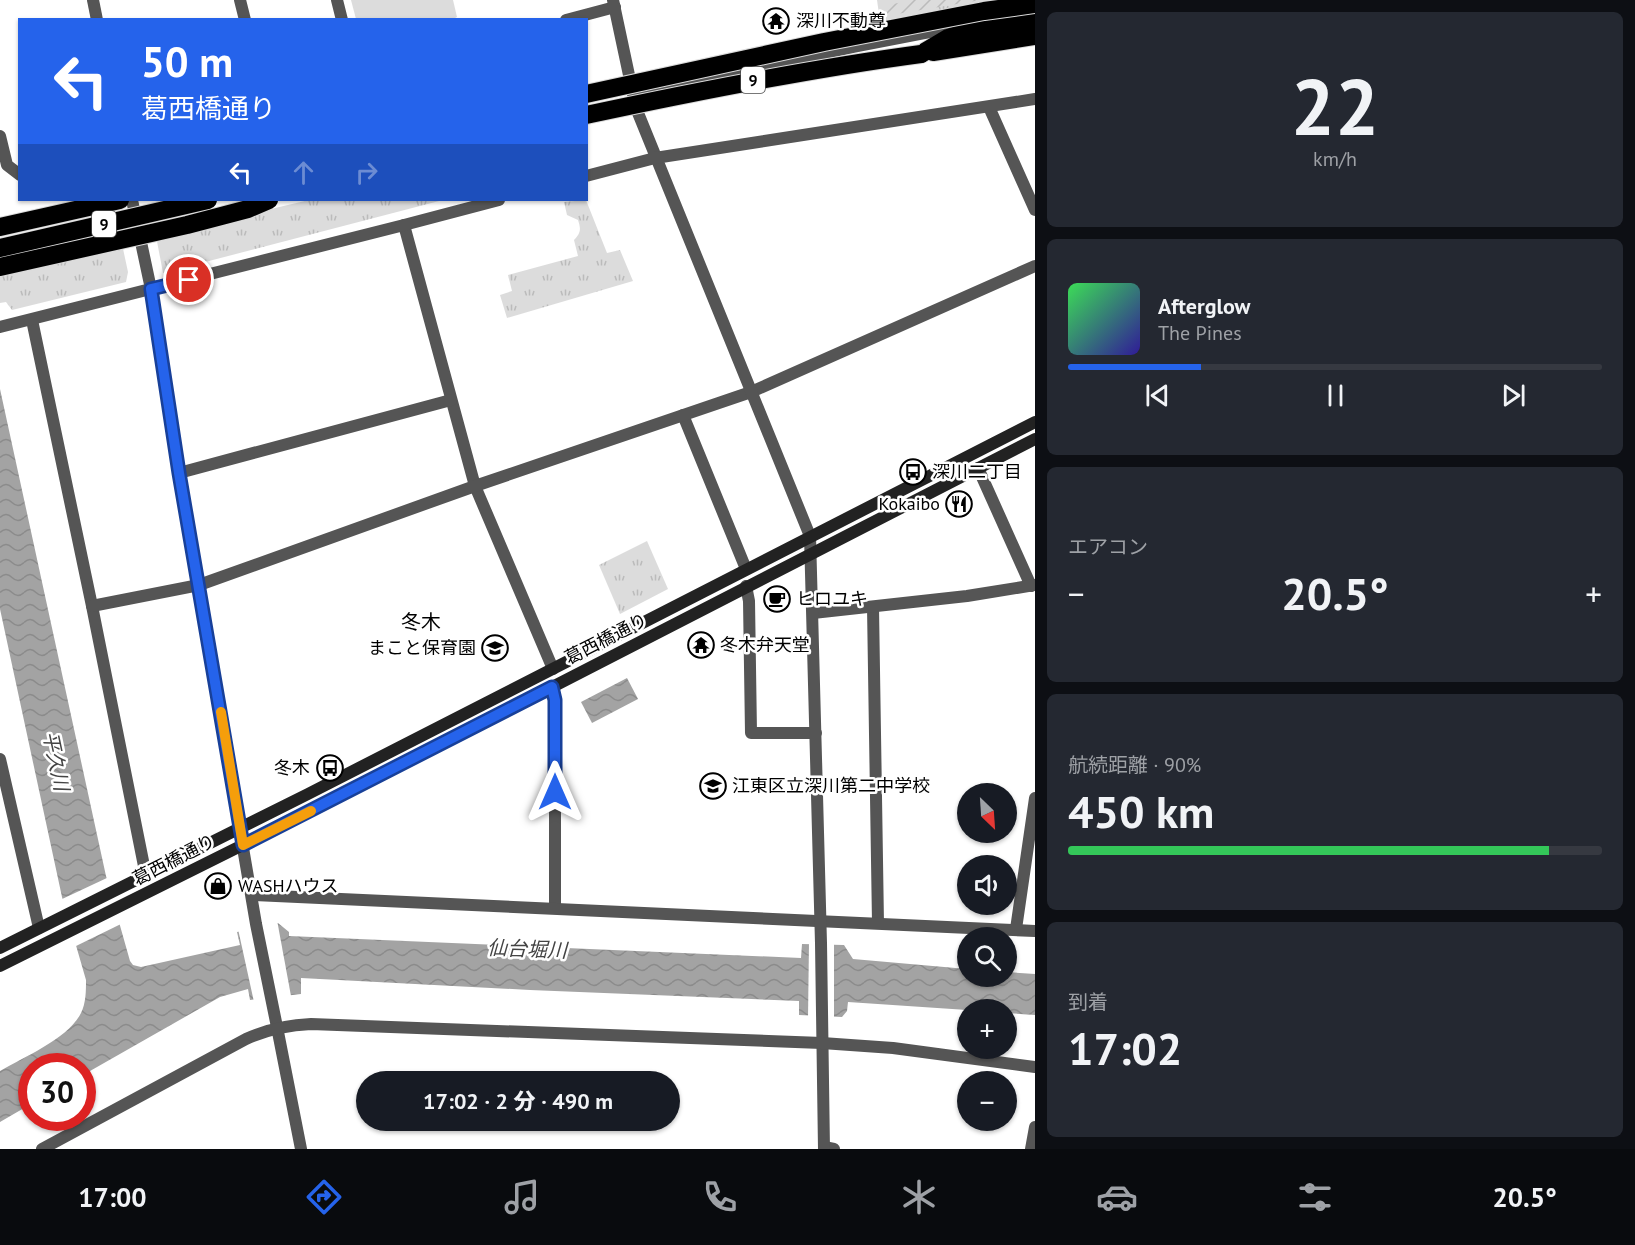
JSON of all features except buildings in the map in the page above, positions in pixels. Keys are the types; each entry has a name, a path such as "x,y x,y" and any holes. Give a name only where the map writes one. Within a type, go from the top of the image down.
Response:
{"highway":[{"name":"9","path":"588,94 834,40 984,11 1035,4"},
{"path":"921,54 958,34 1035,19"},
{"name":"9","path":"588,115 744,81 1035,36"},
{"path":"0,227 116,201"},
{"name":"9","path":"0,242 171,201"},
{"name":"9","path":"0,249 204,201"},
{"path":"0,267 188,225 248,209 267,201"}],"main road":[{"name":"葛西橋通り","path":"0,948 146,876 1035,422"},
{"name":"葛西橋通り","path":"0,966 243,845 1035,439"}],"street":[{"path":"93,0 97,18"},
{"path":"240,0 244,18"},
{"path":"337,0 342,18"},
{"path":"572,18 614,3 632,94 655,158 810,536 821,1020 828,1148"},
{"path":"632,94 855,48 1035,15"},
{"path":"588,175 655,158 1035,99"},
{"path":"989,107 1035,210"},
{"path":"0,136 7,165 18,173"},
{"path":"132,201 151,289 179,473 256,924 301,1149"},
{"path":"5,326 495,201"},
{"path":"404,225 475,486 553,669"},
{"path":"92,606 199,585 475,486 751,392 1035,266"},
{"path":"32,320 146,876"},
{"path":"179,473 451,400"},
{"path":"683,415 746,569"},
{"path":"813,613 968,596 1033,586 978,468"},
{"path":"746,586 749,601 751,733 816,733"},
{"path":"873,607 878,923"},
{"path":"552,687 555,700 555,908"},
{"path":"0,759 39,928"},
{"path":"1016,927 1034,804"},
{"path":"252,895 970,927"},
{"path":"1017,929 1035,931"},
{"path":"42,1149 246,1039 278,1027 312,1024 822,1043 893,1048 1035,1067"},
{"path":"1031,1149 1035,1127"}],"green space":[{"path":"351,0 453,0 457,17 455,18 356,18"},
{"path":"877,0 1008,0 880,21"},
{"path":"913,0 981,0 885,16 883,6"},
{"path":"305,201 439,201 163,273 156,236"},
{"path":"586,201 607,253 620,250 633,281 507,318 500,295 512,291 508,275 578,256 574,240 579,233 579,223 578,220 567,215 564,202"},
{"path":"122,244 128,272 126,282 12,310 6,302 0,303 0,272"},
{"path":"647,541 668,589 620,614 599,565"}],"water":[{"path":"0,389 106,876 133,965 141,967 240,945 237,932 278,923 289,932 289,936 801,958 802,944 844,945 853,959 957,968 957,987 1017,987 1017,973 1035,974 1035,1015 1017,1014 1017,999 957,999 957,1009 848,1002 847,1011 842,1017 799,1015 799,1001 301,978 301,994 250,1000 248,989 220,997 96,1068 96,1053 32,1053 67,1031 75,1022 84,1005 86,980 62,897 0,609"},
{"path":"627,678 638,699 592,723 581,702"},
{"path":"18,1061 18,1112 0,1122 0,1071"}],"pier":[{"path":"109,877 123,923 74,947 60,900"},
{"path":"277,920 291,996 254,1002 238,929"},
{"path":"809,942 834,943 834,1019 808,1018"}],"slow traffic":[{"path":"221,712 243,845 311,811"}],"place":[{"name":"深川不動尊","path":"776,21"},
{"name":"深川二丁目","path":"913,472"},
{"name":"Kokaibo","path":"959,504"},
{"name":"ヒロユキ","path":"777,599"},
{"name":"冬木弁天堂","path":"701,645"},
{"name":"まこと保育園","path":"495,648"},
{"name":"冬木","path":"330,768"},
{"name":"江東区立深川第二中学校","path":"713,786"},
{"name":"WASHハウス","path":"218,886"}],"district":[{"name":"冬木","path":"421,622"}],"route":[{"path":"189,280 151,289 179,473 243,845 552,687 555,700 555,792"}],"water label":[{"name":"平久川","path":"56,761"},
{"name":"仙台堀川","path":"527,949"}]}
